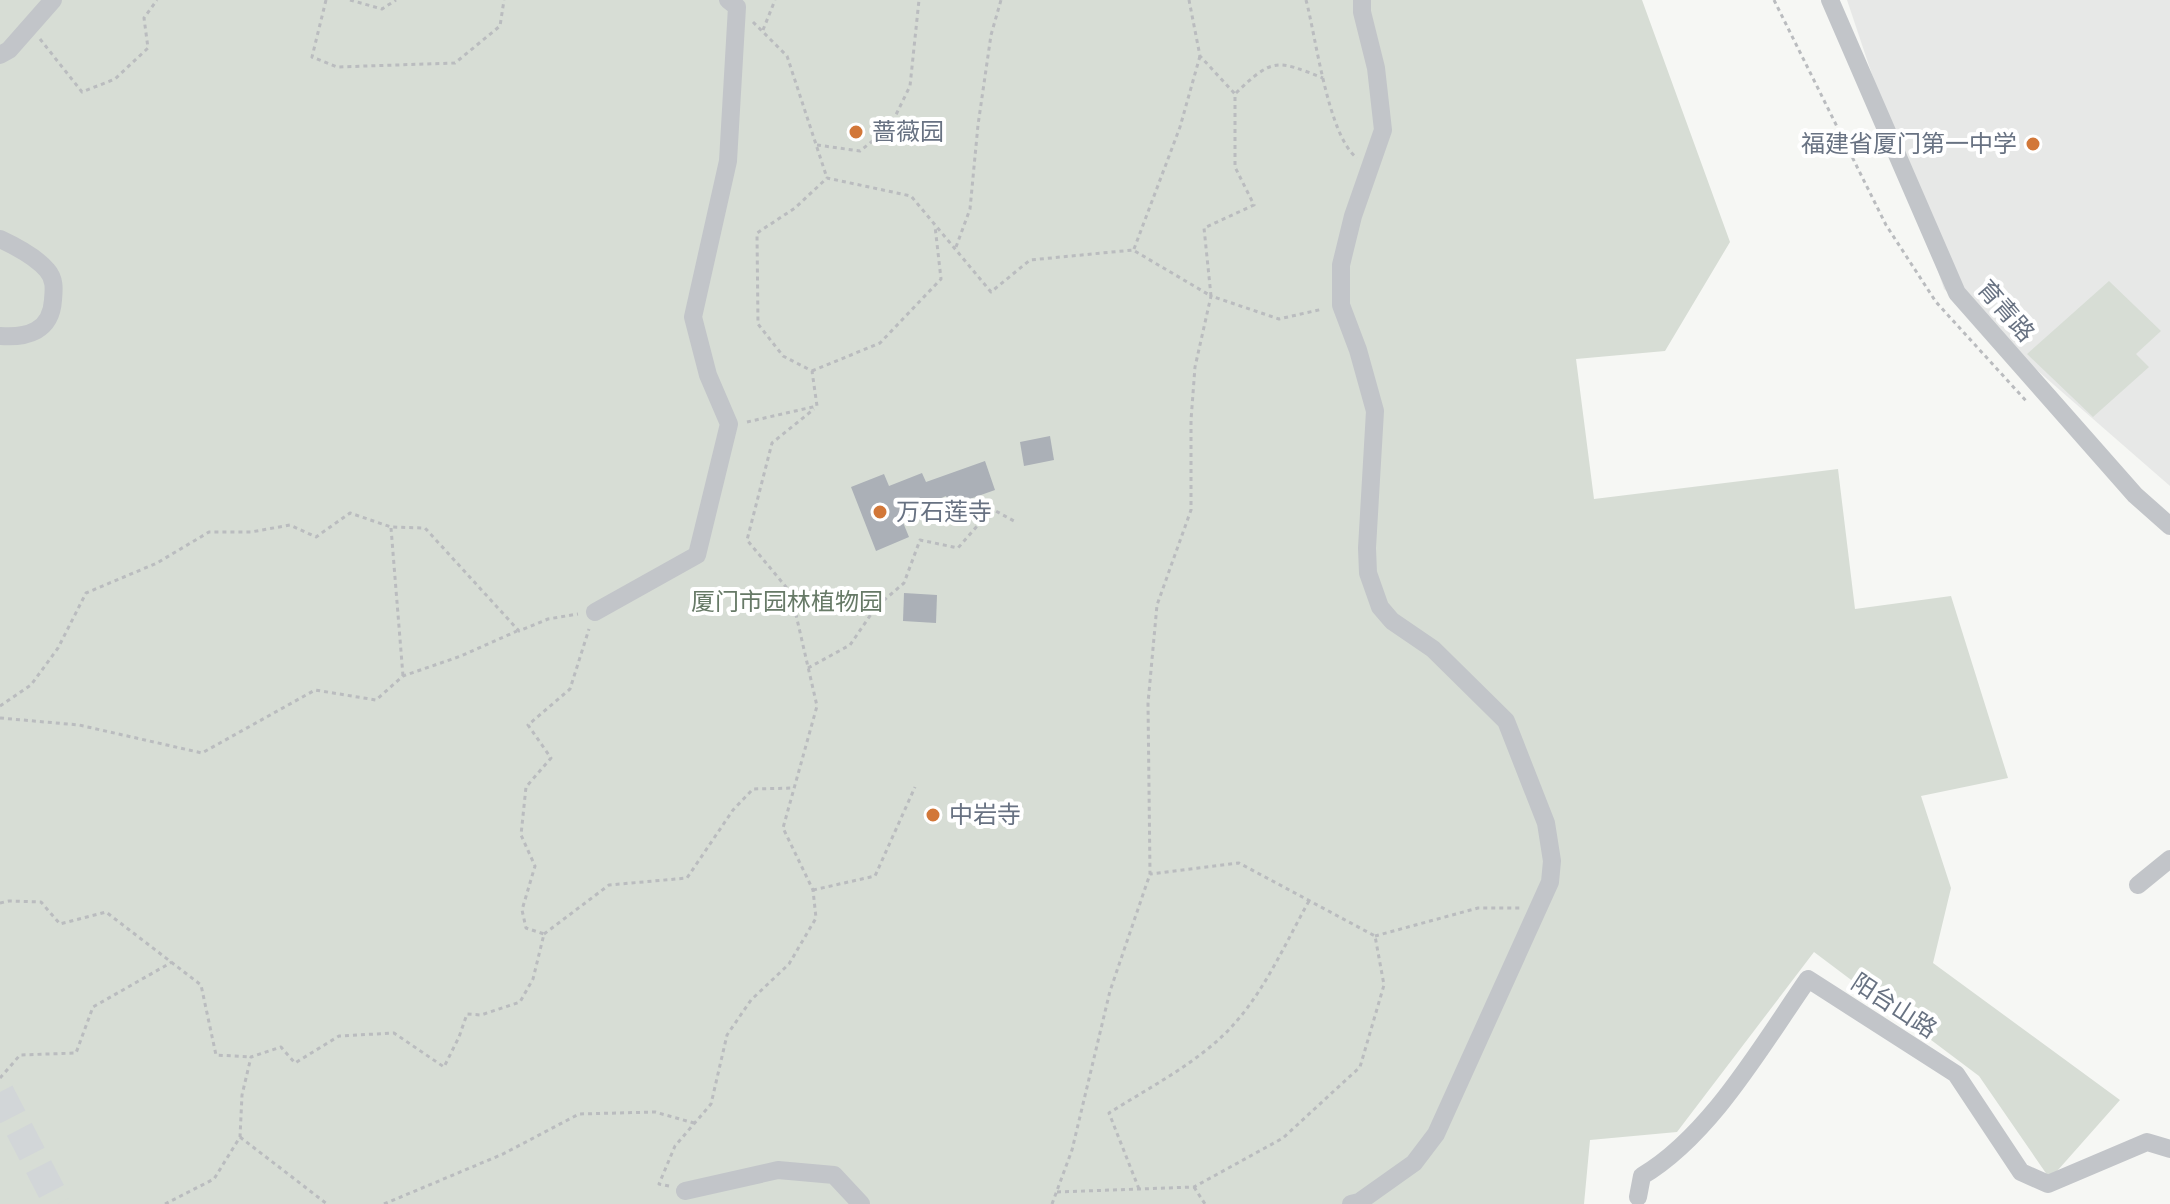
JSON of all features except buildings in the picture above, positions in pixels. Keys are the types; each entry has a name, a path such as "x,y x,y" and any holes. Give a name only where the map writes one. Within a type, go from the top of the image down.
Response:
{"street":[{"path":"0,55 9,50 53,0"},
{"path":"1351,1204 1359,1202 1414,1163 1436,1134 1539,908 1550,882 1552,861 1546,823 1506,721 1433,649 1392,621 1380,607 1368,573 1375,411 1358,350 1341,305 1341,265 1353,216 1383,130 1362,0"},
{"name":"育青路","path":"1830,0 1957,293 2135,495 2170,526"},
{"path":"595,612 697,555 729,424 708,375 693,317 728,161 733,4"},
{"path":"0,239 26,253 47,270 54,285 53,312 42,328 18,338 0,336"},
{"path":"2138,885 2170,859"},
{"name":"阳台山路","path":"1638,1197 1642,1176 1695,1133 1726,1096 1808,979 1956,1074 2021,1172 2048,1184 2147,1142 2170,1149"},
{"path":"685,1191 778,1170 834,1175 861,1204"}],"path":[{"path":"30,26 82,92 115,79 148,48 144,18 157,0"},
{"path":"326,0 312,57 337,67 455,63 500,26 504,0"},
{"path":"350,0 382,9 396,0"},
{"path":"762,32 775,0"},
{"path":"817,145 860,151 890,127 910,86 919,0"},
{"path":"955,248 970,209 989,50 1001,0"},
{"path":"1133,250 1180,127 1200,56 1189,0"},
{"path":"1306,0 1337,125 1347,151 1370,167"},
{"path":"733,4 787,56 827,178"},
{"path":"1052,1204 1072,1150 1110,991 1150,874 1148,703 1157,605 1191,510 1191,420 1195,367 1211,296 1204,228 1254,205 1235,167 1235,94 1200,56"},
{"path":"1235,94 1259,70 1286,63 1323,78"},
{"path":"827,178 911,196 991,292 1030,260 1133,250 1211,296 1279,319 1341,305"},
{"path":"827,178 795,208 757,233 758,324 783,356 812,371 880,343 941,279 935,224"},
{"path":"812,371 817,406"},
{"path":"729,424 817,406"},
{"path":"685,1191 659,1184 675,1146 711,1104 727,1035 751,1000 789,964 816,918 813,890 783,828 817,706 791,593 747,540 772,443 817,406"},
{"path":"808,668 850,645 876,607 904,583 920,540 958,548 992,509 1014,521"},
{"path":"0,706 31,685 58,648 86,593 157,563 209,532 251,532 290,525 316,537 350,513 391,527 425,528 519,631"},
{"path":"391,527 403,676"},
{"path":"0,718 79,725 202,753 315,690 376,700 403,676 461,656 548,619 595,612 570,689 528,725 551,758 526,787 521,835 535,866 522,910 526,928 544,934"},
{"path":"813,890 875,876 915,787"},
{"path":"0,903 41,902 60,924 106,912 201,985 216,1055 251,1057 281,1047 295,1063 339,1036 394,1033 444,1067 467,1014 481,1015 520,1002 533,979 544,934 609,885 687,878 733,810 753,789 794,788"},
{"path":"1150,874 1239,863 1375,936 1478,908 1539,908"},
{"path":"1139,1189 1109,1113 1188,1063 1234,1024 1263,985 1309,901"},
{"path":"1057,1192 1194,1187 1283,1138 1360,1067 1384,985 1375,936"},
{"path":"0,1078 20,1055 76,1053 93,1007 172,962"},
{"path":"165,1204 214,1179 240,1137 242,1095 251,1057"},
{"path":"384,1204 503,1154 579,1114 655,1112 694,1123"},
{"path":"240,1137 327,1204"},
{"path":"1194,1187 1205,1204"}],"shaded area":[{"name":"福建省厦门第一中学","path":"1847,0 2170,0 2170,486 1944,289"}],"green space":[{"name":"厦门市园林植物园","path":"0,0 1642,0 1730,242 1665,351 1576,359 1594,499 1838,469 1855,609 1951,596 2008,778 1921,796 1951,888 1933,963 2120,1100 2050,1179 1979,1076 1814,952 1677,1132 1590,1140 1584,1204 0,1204"},
{"path":"2109,281 2161,331 2136,354 2149,367 2093,417 2027,354"}],"tunnel":[{"path":"0,1092 58,1204"}],"place":[{"name":"蔷薇园","path":"856,132"},
{"name":"福建省厦门第一中学","path":"2033,144"},
{"name":"万石莲寺","path":"880,512"},
{"name":"中岩寺","path":"933,815"}]}
